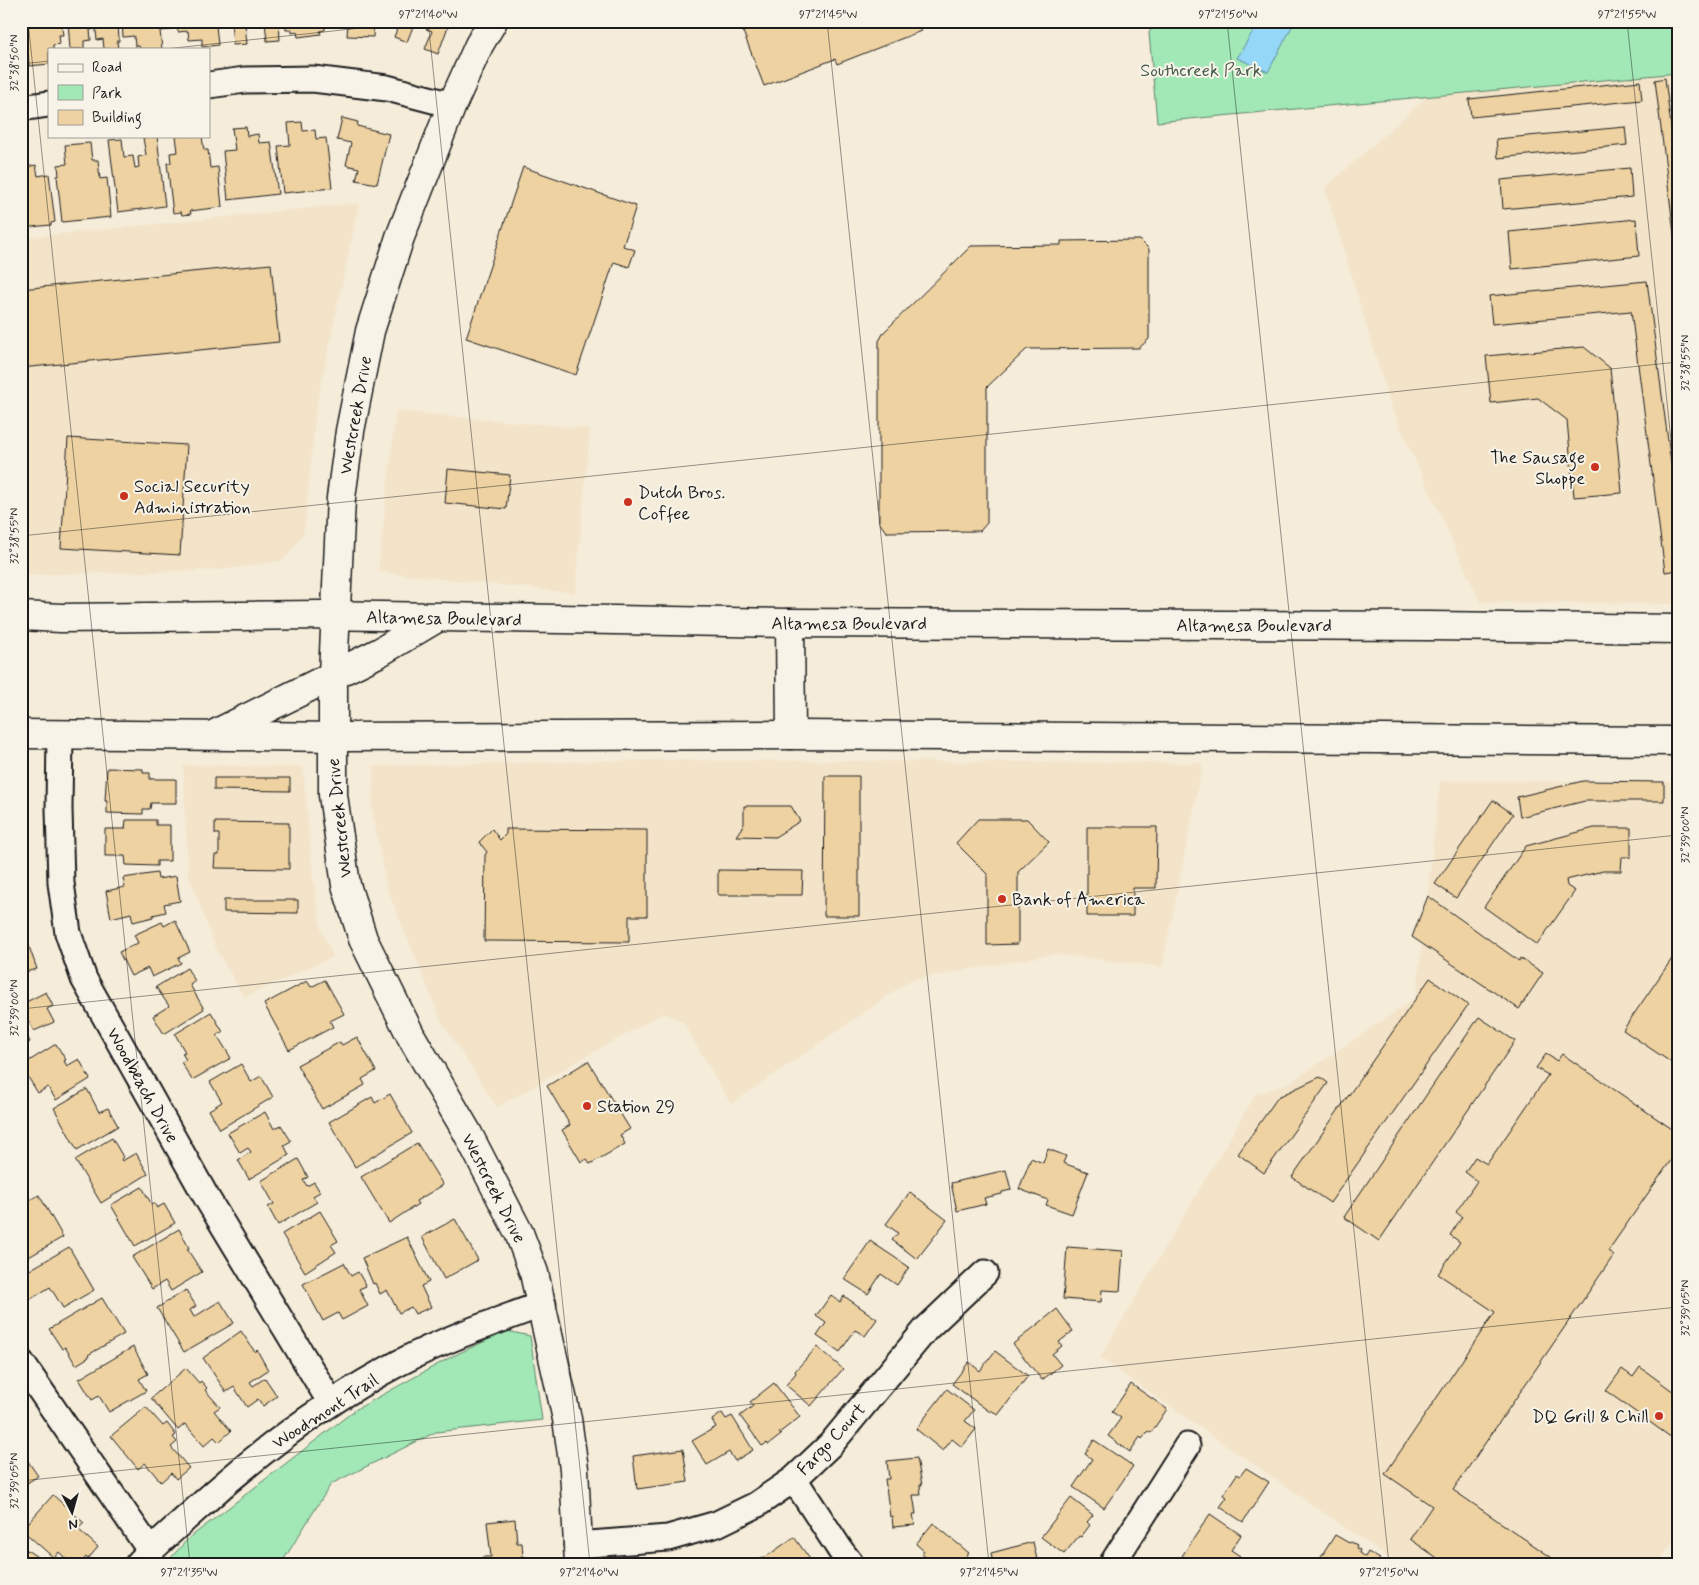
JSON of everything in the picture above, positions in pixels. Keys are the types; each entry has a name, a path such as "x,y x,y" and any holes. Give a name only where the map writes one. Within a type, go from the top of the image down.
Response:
{"main road":[{"name":"Westcreek Drive","path":"493,21 479,45 452,105 400,237 370,331 350,431 341,498 333,675 333,795 346,885 364,939 411,1036 467,1132 519,1233 534,1273 543,1304 567,1420 574,1469 578,1554"},
{"name":"Altamesa Boulevard","path":"21,616 61,618 335,616 790,623 1332,625 1678,629"},
{"path":"213,736 380,652 437,618"},
{"path":"790,623 791,735"},
{"path":"21,734 332,737 791,735 1678,741"}],"street":[{"path":"210,84 245,80 313,79 388,88 452,105"},
{"path":"21,108 48,104"},
{"name":"Woodbeach Drive","path":"60,734 61,883 68,933 84,979 208,1200 330,1403"},
{"name":"Fargo Court","path":"578,1554 668,1538 709,1526 756,1505 794,1479 831,1444 926,1329 985,1273"},
{"name":"Woodmont Trail","path":"144,1557 228,1480 330,1403 399,1363 483,1325 543,1304"},
{"path":"21,1362 144,1557"},
{"path":"1112,1564 1187,1446"},
{"path":"794,1479 851,1564"}],"shaded area":[{"path":"1678,73 1678,604 1480,602 1391,407 1325,188 1427,97"},
{"path":"359,203 316,408 304,533 284,560 221,570 21,575 21,238"},
{"path":"396,411 590,429 575,593 378,572"},
{"path":"654,760 1203,763 1162,967 1054,954 911,980 731,1104 682,1021 663,1013 497,1107 442,1022 387,889 372,809 374,766"},
{"path":"183,765 303,767 313,877 321,929 333,957 244,997 216,949 188,873"},
{"path":"1440,781 1678,782 1678,1534 1658,1564 1398,1564 1100,1358 1255,1095 1291,1082 1416,998"}],"green space":[{"name":"Southcreek Park","path":"1155,21 1678,21 1678,73 1157,122 1149,33"},
{"path":"507,1331 530,1336 542,1420 436,1432 331,1484 281,1564 165,1564 188,1539 355,1410 451,1357"}],"water":[{"path":"1259,21 1295,21 1268,72 1237,58"}],"building":[{"path":"21,21 61,21 63,35 59,35 60,44 53,45 53,48 48,48 48,64 29,66 27,48 22,49"},
{"path":"68,21 93,21 94,29 90,30 91,40 84,41 84,48 70,48"},
{"path":"95,21 118,21 118,48 104,48 103,39 97,40"},
{"path":"122,21 170,21 171,30 160,31 162,48 140,48 139,46 135,46 134,36 123,37"},
{"path":"177,21 224,21 224,24 216,25 218,45 202,47 202,39 189,40 188,31 178,32"},
{"path":"231,21 252,21 253,24 245,24 247,44 233,45"},
{"path":"257,21 279,21 280,40 267,41 265,22 257,23"},
{"path":"285,21 330,21 330,25 325,26 325,30 320,31 321,34 298,37 297,32 292,33 292,30 286,30"},
{"path":"348,21 374,21 373,37 347,36"},
{"path":"400,21 423,21 421,27 414,24 407,42 394,37"},
{"path":"429,21 450,21 438,54 425,49 432,31 426,29"},
{"path":"739,21 930,21 919,26 921,31 837,64 835,59 764,86"},
{"path":"1665,78 1678,183 1678,266 1655,80"},
{"path":"1640,81 1642,100 1471,117 1469,99"},
{"path":"342,118 358,122 357,126 389,134 377,184 356,180 359,168 346,165 351,143 337,140"},
{"path":"302,122 303,131 315,130 316,139 326,138 332,188 283,193 278,146 290,145 288,123"},
{"path":"246,127 247,136 258,134 259,143 271,142 278,194 228,200 223,151 235,150 232,128"},
{"path":"1625,127 1627,145 1498,158 1496,139"},
{"path":"143,138 157,138 165,206 118,212 109,140 122,139 124,157 133,156 135,168 139,167 138,157 146,155"},
{"path":"176,138 202,138 204,150 208,150 210,168 218,167 222,207 190,211 191,214 173,213 167,163 171,163 170,153 178,152"},
{"path":"90,143 92,160 98,160 100,179 107,178 111,217 62,222 57,176 59,176 58,165 67,164 65,145"},
{"path":"21,158 24,158 26,167 36,165 38,176 49,174 55,222 51,223 51,225 21,228"},
{"path":"523,167 636,206 623,246 635,250 629,267 614,262 576,375 466,338"},
{"path":"1630,168 1632,197 1503,209 1501,180"},
{"path":"1636,219 1639,256 1512,269 1509,232"},
{"path":"1140,240 1149,249 1149,339 1139,348 1027,349 987,387 987,523 980,531 886,532 879,522 879,341 884,332 971,246 1061,245 1061,241"},
{"path":"271,264 279,342 21,368 21,289"},
{"path":"1647,281 1678,517 1678,570 1665,572 1631,311 1492,324 1489,296"},
{"path":"1584,347 1610,368 1622,493 1574,497 1567,420 1538,398 1491,403 1486,356"},
{"name":"Social Security Administration","path":"68,438 187,445 180,555 61,548"},
{"path":"448,469 510,475 506,509 445,503"},
{"path":"107,768 143,769 143,773 150,773 150,779 176,779 176,803 151,803 150,809 143,809 143,814 107,813 107,801 105,801"},
{"path":"21,769 22,782 24,782 24,799 21,799"},
{"path":"825,776 859,776 859,916 824,916"},
{"path":"214,778 290,778 290,791 214,790"},
{"path":"1583,781 1664,782 1664,801 1585,801 1520,817 1517,797"},
{"path":"1493,800 1513,814 1456,898 1435,884"},
{"path":"744,806 791,806 800,821 775,837 736,836 744,824"},
{"path":"21,818 23,818 23,843 21,843"},
{"name":"Bank of America","path":"978,819 1027,819 1049,842 1018,872 1018,944 987,945 987,874 956,843"},
{"path":"126,820 156,820 156,825 170,825 170,861 157,861 157,866 126,865 125,856 105,856 105,829 125,829"},
{"path":"215,822 289,823 289,869 214,868 215,855 219,855 219,834 215,834"},
{"path":"1087,827 1157,827 1156,888 1133,888 1133,916 1087,916"},
{"path":"1594,828 1631,828 1631,857 1622,857 1621,871 1603,871 1566,880 1567,886 1575,891 1537,945 1484,907 1526,846"},
{"path":"492,829 500,840 506,834 506,829 647,830 647,916 629,916 629,942 484,941 485,855 487,852 479,842"},
{"path":"21,845 24,845 24,869 21,869"},
{"path":"718,870 803,871 802,895 718,895"},
{"path":"157,873 158,879 176,876 180,901 164,904 166,912 133,922 131,913 111,918 106,891 125,887 123,878"},
{"path":"1428,896 1519,961 1520,958 1543,973 1519,1009 1412,937"},
{"path":"224,900 298,900 298,913 224,912"},
{"path":"175,920 190,952 178,958 181,963 152,977 148,968 131,976 119,952 138,943 134,935 162,922 164,926"},
{"path":"27,941 37,969 21,973 21,943"},
{"path":"1678,950 1678,1067 1623,1030"},
{"path":"187,968 195,981 190,985 204,1009 164,1034 153,1016 169,1006 156,987"},
{"path":"1430,978 1468,1005 1330,1203 1292,1177"},
{"path":"325,980 344,1014 330,1021 333,1027 289,1050 264,1004 307,981 311,987"},
{"path":"46,992 53,1006 47,1009 54,1022 34,1031 28,1020 21,1023 21,1003 23,1002 24,1005 26,1002"},
{"path":"211,1012 223,1032 217,1035 231,1058 192,1080 181,1062 186,1060 182,1053 185,1052 175,1034"},
{"path":"1479,1017 1515,1041 1379,1241 1344,1217"},
{"path":"21,1023 30,1042 21,1047"},
{"path":"357,1037 376,1071 362,1079 365,1085 322,1109 297,1065 340,1042 342,1045"},
{"path":"56,1044 66,1060 64,1061 67,1066 79,1059 90,1079 56,1100 48,1087 38,1093 21,1066"},
{"path":"1546,1054 1557,1061 1562,1054 1678,1133 1678,1150 1608,1251 1614,1255 1453,1490 1561,1564 1446,1564 1410,1539 1432,1506 1385,1474 1495,1312 1438,1274 1460,1242 1450,1235 1462,1217 1456,1212 1477,1181 1465,1172 1475,1157 1487,1164 1548,1075 1536,1068"},
{"name":"Station 29","path":"588,1061 630,1129 620,1135 625,1144 590,1164 587,1159 581,1162 562,1130 570,1125 547,1086"},
{"path":"241,1064 251,1082 261,1076 273,1097 220,1129 209,1110 222,1102 210,1082"},
{"path":"1320,1077 1328,1083 1264,1173 1238,1154 1278,1097"},
{"path":"87,1089 99,1112 108,1108 118,1126 77,1150 54,1108"},
{"path":"390,1094 412,1133 355,1167 329,1122 372,1097 375,1103"},
{"path":"265,1112 274,1129 281,1125 291,1141 284,1145 289,1155 249,1179 238,1160 251,1152 248,1148 240,1153 228,1133"},
{"path":"112,1138 123,1157 122,1161 136,1153 148,1174 101,1203 75,1160"},
{"path":"417,1143 443,1185 416,1201 418,1204 389,1223 361,1177"},
{"path":"1048,1149 1066,1156 1063,1163 1088,1172 1072,1214 1046,1205 1048,1200 1019,1189 1031,1158 1043,1163"},
{"path":"298,1159 308,1177 303,1180 307,1186 314,1182 320,1192 313,1196 317,1202 278,1225 268,1207 274,1204 261,1181"},
{"path":"1006,1170 1011,1190 984,1198 986,1204 957,1211 951,1183"},
{"path":"142,1187 152,1205 154,1203 157,1208 164,1204 175,1223 135,1246 111,1205"},
{"path":"910,1192 947,1220 917,1259 892,1240 898,1233 886,1224"},
{"path":"39,1195 63,1237 22,1261 21,1204"},
{"path":"320,1211 338,1241 331,1245 336,1252 305,1272 282,1234"},
{"path":"455,1219 478,1260 444,1279 422,1237"},
{"path":"179,1229 189,1248 187,1249 202,1272 171,1291 165,1281 152,1289 132,1257"},
{"path":"407,1237 429,1282 421,1286 431,1307 415,1314 411,1307 399,1313 387,1290 380,1294 375,1283 373,1284 362,1258"},
{"path":"870,1241 909,1267 897,1285 881,1274 868,1294 844,1279"},
{"path":"69,1247 94,1290 63,1308 50,1287 31,1299 21,1283 21,1275"},
{"path":"1067,1247 1123,1251 1120,1291 1102,1290 1101,1302 1063,1299"},
{"path":"344,1263 351,1276 358,1272 366,1286 359,1289 368,1306 342,1320 338,1313 323,1321 303,1284"},
{"path":"186,1290 196,1306 190,1310 194,1317 220,1301 234,1323 184,1352 157,1308"},
{"path":"831,1295 840,1302 844,1296 877,1319 865,1336 855,1330 840,1352 817,1336 826,1323 816,1316"},
{"path":"102,1298 124,1334 88,1355 89,1357 76,1365 65,1347 62,1349 49,1329"},
{"path":"1057,1309 1073,1331 1059,1342 1062,1346 1052,1354 1061,1365 1042,1380 1013,1344"},
{"path":"241,1331 255,1352 257,1350 268,1370 250,1382 253,1386 265,1378 277,1396 263,1406 258,1399 247,1407 234,1387 226,1392 203,1358"},
{"path":"133,1347 148,1374 139,1379 146,1391 109,1412 99,1396 92,1400 79,1379"},
{"path":"817,1347 843,1369 811,1406 786,1385 796,1373 795,1371"},
{"path":"995,1351 1028,1376 998,1415 991,1410 990,1412 952,1384 969,1362 980,1371"},
{"name":"DQ Grill & Chill","path":"1640,1367 1678,1395 1675,1400 1678,1402 1678,1430 1672,1438 1606,1391 1622,1369 1633,1377"},
{"path":"186,1368 199,1383 201,1381 207,1388 205,1390 220,1407 214,1411 231,1431 219,1442 214,1437 204,1446 185,1424 178,1430 151,1398"},
{"path":"774,1383 800,1417 779,1433 781,1435 768,1445 767,1443 762,1446 740,1416 753,1406 750,1402"},
{"path":"1131,1384 1167,1409 1151,1433 1148,1431 1142,1439 1140,1437 1130,1452 1108,1436 1121,1418 1112,1412"},
{"path":"947,1389 974,1410 965,1421 976,1429 962,1447 952,1439 943,1451 916,1429"},
{"path":"146,1407 163,1426 167,1423 176,1435 173,1437 177,1442 171,1447 189,1468 176,1479 171,1473 161,1482 145,1463 138,1469 111,1436"},
{"path":"722,1413 726,1419 732,1416 753,1450 735,1461 729,1452 707,1465 692,1441 716,1427 712,1420"},
{"path":"1094,1440 1133,1466 1104,1508 1073,1487 1092,1459 1085,1454"},
{"path":"21,1441 28,1451 23,1454 38,1476 21,1487"},
{"path":"683,1449 688,1482 637,1489 633,1456"},
{"path":"917,1458 922,1485 920,1485 921,1495 913,1495 916,1514 913,1514 915,1525 893,1527 885,1479 889,1479 887,1461"},
{"path":"1246,1468 1269,1482 1243,1522 1220,1507 1227,1497 1223,1495 1237,1474 1240,1476"},
{"path":"53,1495 84,1523 78,1529 98,1547 88,1559 86,1557 80,1564 71,1564 59,1552 54,1558 22,1530"},
{"path":"1071,1498 1093,1515 1087,1522 1090,1525 1064,1554 1041,1537"},
{"path":"1210,1514 1241,1535 1231,1550 1240,1556 1234,1564 1222,1562 1221,1564 1193,1564 1182,1556"},
{"path":"515,1519 517,1543 522,1543 523,1557 526,1557 526,1564 482,1564 482,1557 491,1557 487,1522"},
{"path":"933,1523 969,1553 960,1564 934,1564 922,1554 924,1551 916,1544"},
{"path":"1335,1535 1357,1545 1356,1548 1360,1550 1359,1553 1365,1557 1368,1552 1380,1559 1378,1561 1382,1564 1321,1564 1318,1562"},
{"path":"794,1537 812,1562 811,1564 754,1564 762,1557 763,1559"},
{"path":"1033,1542 1038,1564 993,1564 991,1553"},
{"path":"21,1546 46,1563 21,1564"}],"place":[{"name":"The Sausage Shoppe","path":"1595,467"},
{"name":"Social Security Administration","path":"124,496"},
{"name":"Dutch Bros. Coffee","path":"628,502"},
{"name":"Bank of America","path":"1002,899"},
{"name":"Station 29","path":"587,1106"},
{"name":"DQ Grill & Chill","path":"1659,1416"}]}
